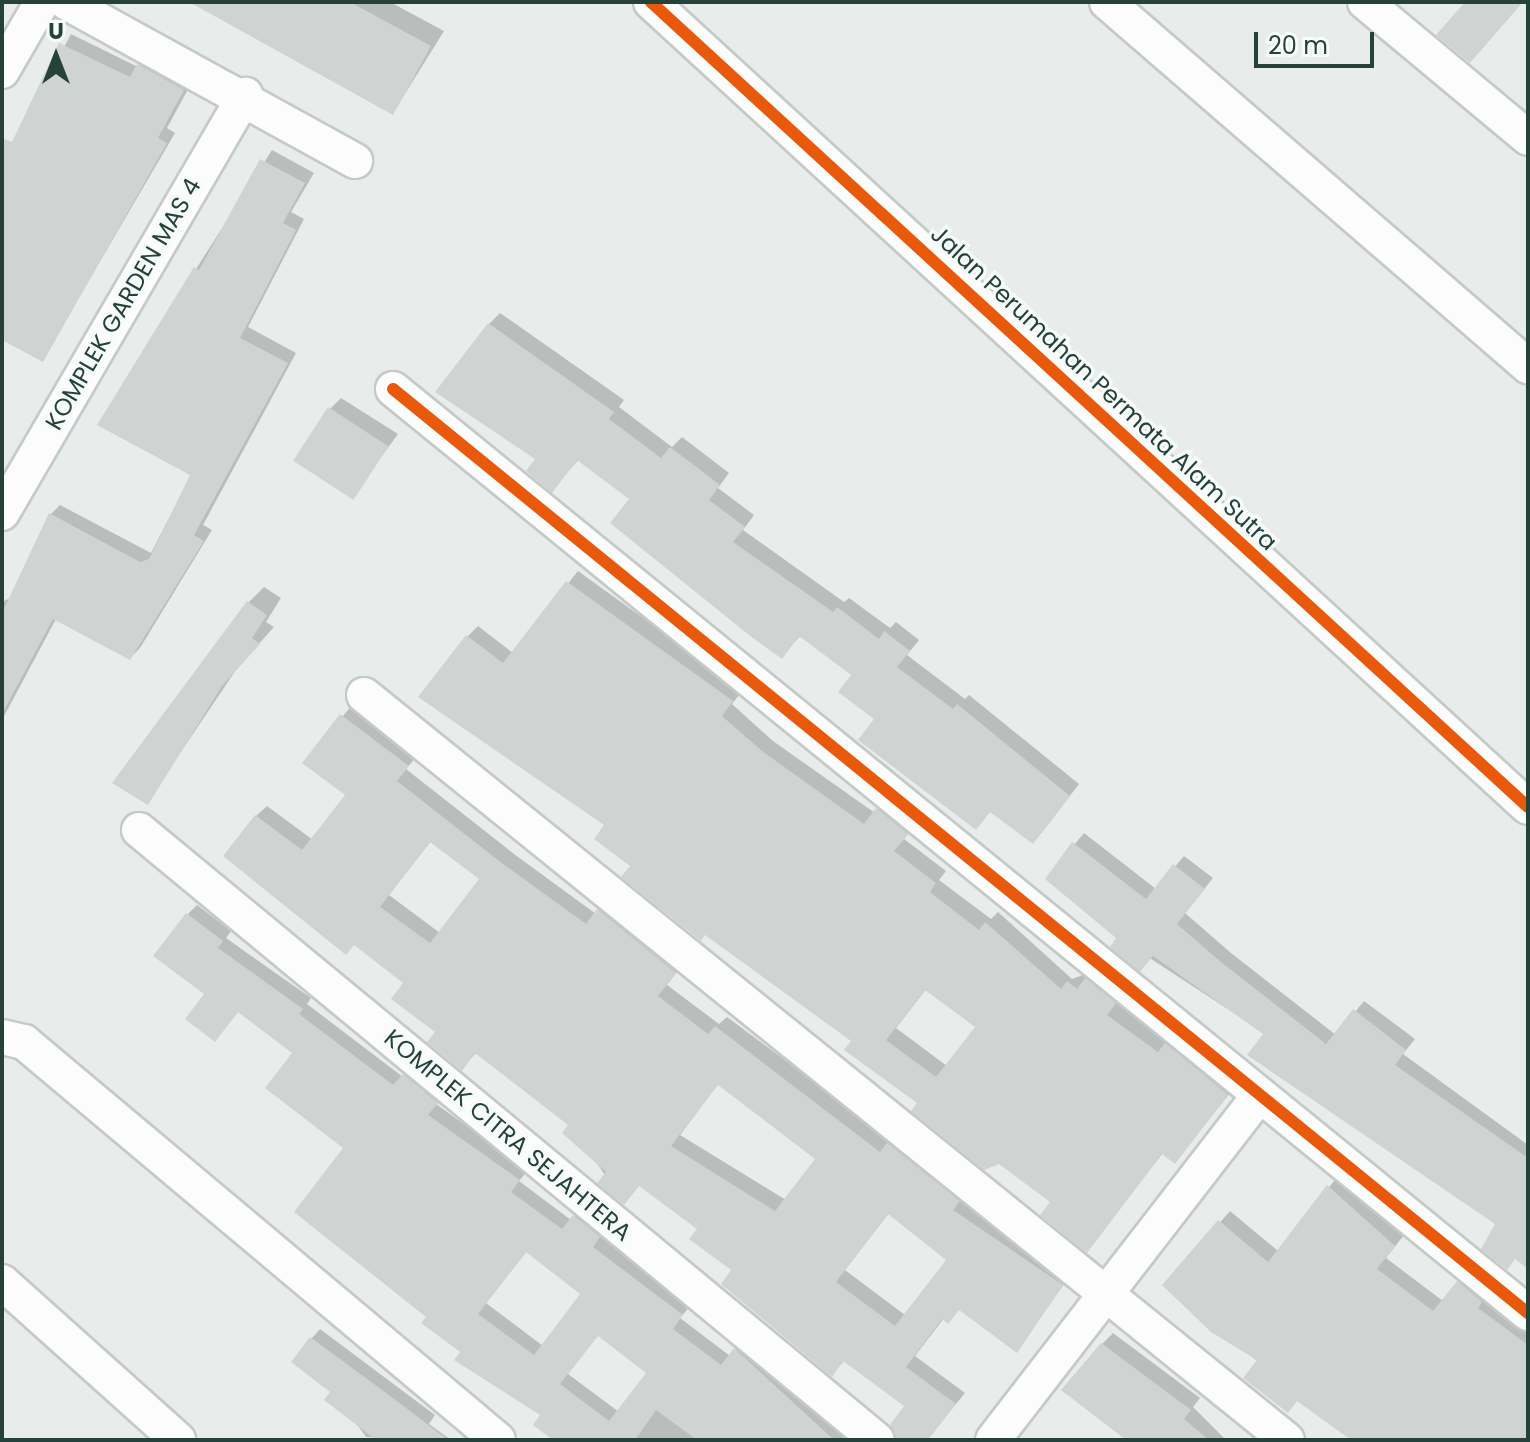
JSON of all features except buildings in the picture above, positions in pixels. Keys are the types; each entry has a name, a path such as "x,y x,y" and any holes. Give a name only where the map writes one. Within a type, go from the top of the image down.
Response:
{"street":[{"path":"2,71 42,2"},
{"path":"66,2 245,95 355,161"},
{"name":"Jalan Perumahan Permata Alam Sutra","path":"651,2 1528,807"},
{"path":"1107,2 1528,366"},
{"path":"1365,2 1528,138"},
{"name":"KOMPLEK GARDEN MAS 4","path":"2,513 245,95"},
{"path":"393,389 1528,1313"},
{"path":"364,695 1287,1440"},
{"name":"KOMPLEK CITRA SEJAHTERA","path":"139,830 877,1440"},
{"path":"2,1037 24,1042 498,1440"},
{"path":"993,1440 1260,1095"},
{"path":"2,1282 178,1440"}],"cycle path":[{"path":"651,2 1528,807"},
{"path":"393,389 1528,1313"}]}
